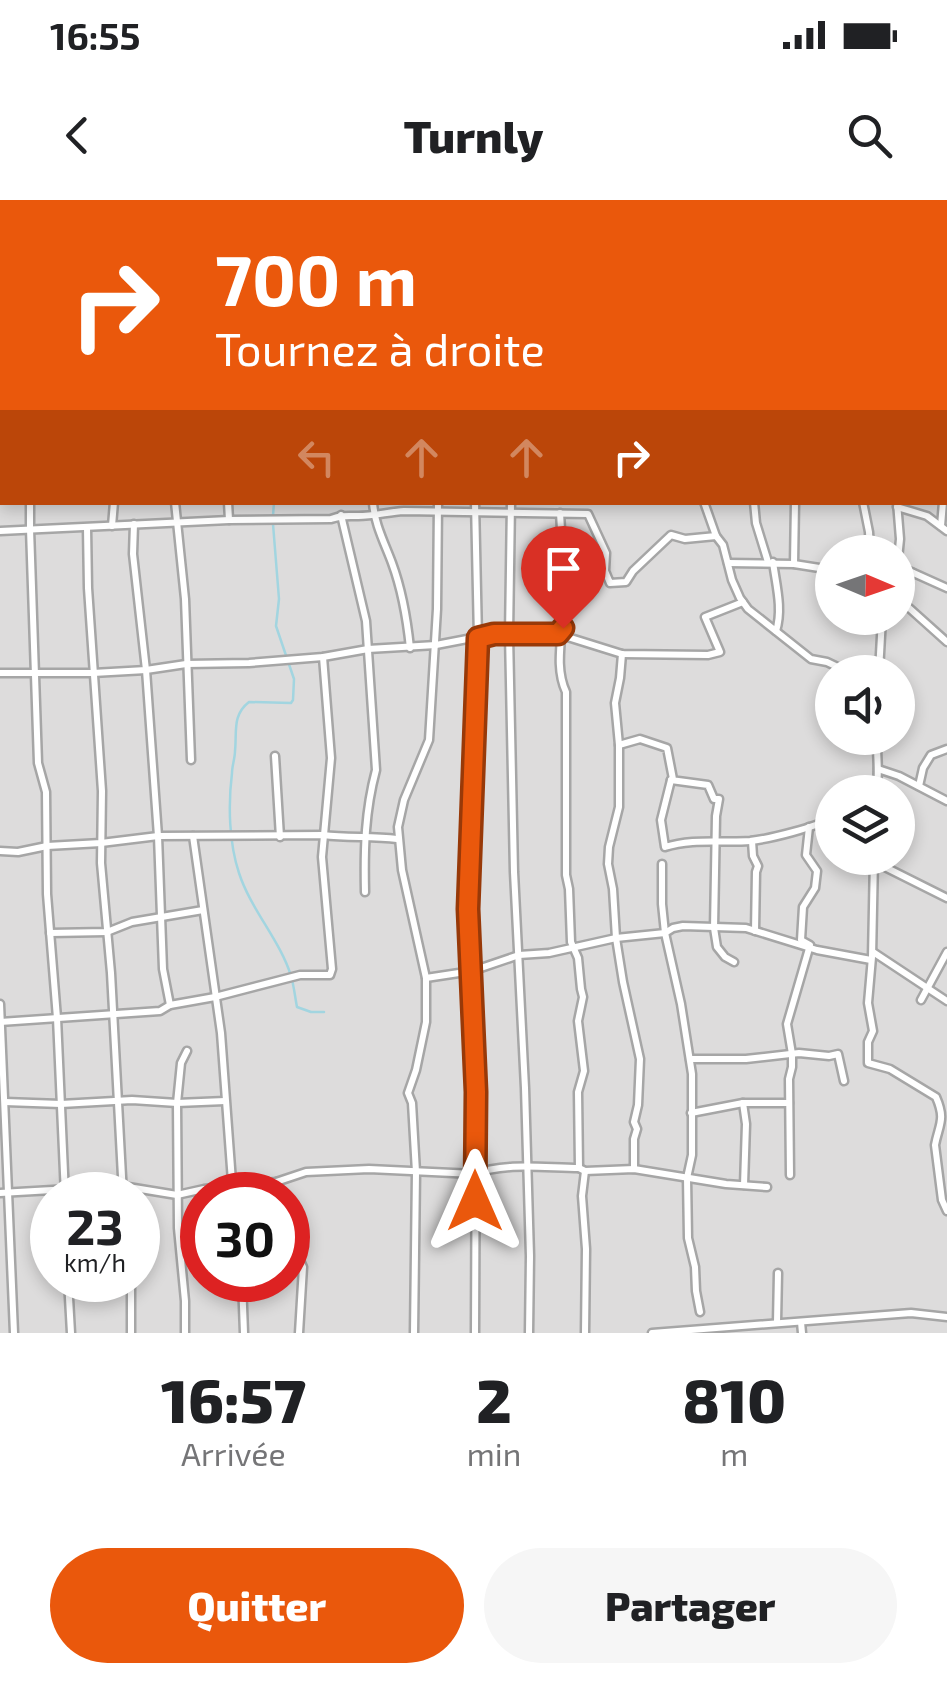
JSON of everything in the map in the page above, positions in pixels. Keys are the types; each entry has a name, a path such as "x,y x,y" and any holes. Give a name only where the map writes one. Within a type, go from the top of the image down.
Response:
{"street":[{"path":"30,505 38,763 46,792 47,894 58,1018 64,1172"},
{"path":"112,526 114,505"},
{"path":"174,505 184,598 191,760"},
{"path":"228,505 229,520"},
{"path":"373,505 408,621 410,648"},
{"path":"414,1333 416,1172 408,1093 426,1022 426,978 398,838 404,800 429,740 436,645 438,505"},
{"path":"511,505 509,635 514,872 530,1256 529,1333"},
{"path":"705,505 716,536 724,545 732,580 743,602 761,621 815,660"},
{"path":"754,505 779,602 776,631"},
{"path":"794,564 795,505"},
{"path":"864,505 870,535"},
{"path":"900,535 897,505 927,516 944,529"},
{"path":"0,531 331,519 404,506 438,513 475,507 512,513 589,515 606,553 605,571 610,583 626,582 670,535 685,539 716,536"},
{"path":"475,507 478,638 468,909 476,1092 475,1333"},
{"path":"560,513 564,582 558,665 566,692 566,875 572,942 584,997 578,1021 584,1072 578,1092 586,1250 585,1333"},
{"path":"341,515 364,606 376,770 364,835 365,892"},
{"path":"134,524 158,836 163,969 170,1005"},
{"path":"88,528 102,791 101,843 122,1172"},
{"path":"728,562 815,567"},
{"path":"915,574 947,588"},
{"path":"0,673 93,673 186,664 250,663 436,645 494,634 561,633 622,654 708,655 720,652 705,617 743,602"},
{"path":"915,611 947,642"},
{"path":"622,654 615,702 619,807 608,864 623,982 640,1059 634,1169"},
{"path":"1,1022 160,1011 170,1005 292,978 330,975 323,835 331,758 323,656"},
{"path":"619,745 640,739 668,748 673,779 661,820 665,847 675,842 752,840 815,826"},
{"path":"919,786 930,755 947,749"},
{"path":"878,755 878,775"},
{"path":"276,756 280,837"},
{"path":"878,770 899,776 947,801"},
{"path":"671,780 708,785 714,798 719,799 714,928 717,947 734,962"},
{"path":"790,1175 792,1054 787,1024 810,944 801,940 803,907 815,888 817,871 806,855 809,826"},
{"path":"0,851 158,836 398,838"},
{"path":"193,836 221,1033 231,1172"},
{"path":"752,840 758,866 755,930"},
{"path":"662,864 666,933 690,1059 692,1155 687,1178 688,1238 700,1312"},
{"path":"873,875 868,1003 874,1032 868,1042 868,1063 890,1070 934,1095 944,1118 934,1145 947,1211"},
{"path":"903,875 947,898"},
{"path":"50,933 107,932 132,922 203,910"},
{"path":"426,978 472,971 520,956 666,933 683,926 746,928 809,947 871,956 947,1002"},
{"path":"921,1000 947,952"},
{"path":"0,1004 4,1192 14,1333"},
{"path":"185,1333 178,1228 177,1103 182,1063 188,1051"},
{"path":"690,1059 746,1060 799,1052 838,1054 844,1081"},
{"path":"5,1102 225,1101"},
{"path":"691,1113 743,1103 789,1103"},
{"path":"743,1103 744,1185"},
{"path":"306,1172 369,1169 474,1174 490,1168 634,1169 768,1187"},
{"path":"4,1192 30,1192"},
{"path":"160,1194 178,1196"},
{"path":"777,1322 778,1273"},
{"path":"69,1302 70,1333"},
{"path":"130,1333 131,1302"},
{"path":"243,1302 244,1333"},
{"path":"299,1333 301,1302"},
{"path":"652,1333 752,1329 777,1322 910,1313 947,1317"},
{"path":"801,1322 802,1333"}],"shaded area":[{"path":"0,505 947,505 947,1333 0,1333"}],"waterway":[{"path":"273,516 274,505"},
{"path":"273,524 279,599 276,626 294,679 293,700 249,702 240,712 231,785 231,837 244,887 286,963 297,1007 324,1012"}],"route":[{"path":"475,1201 476,1092 468,909 478,638 494,634 558,634 563,628"}]}
